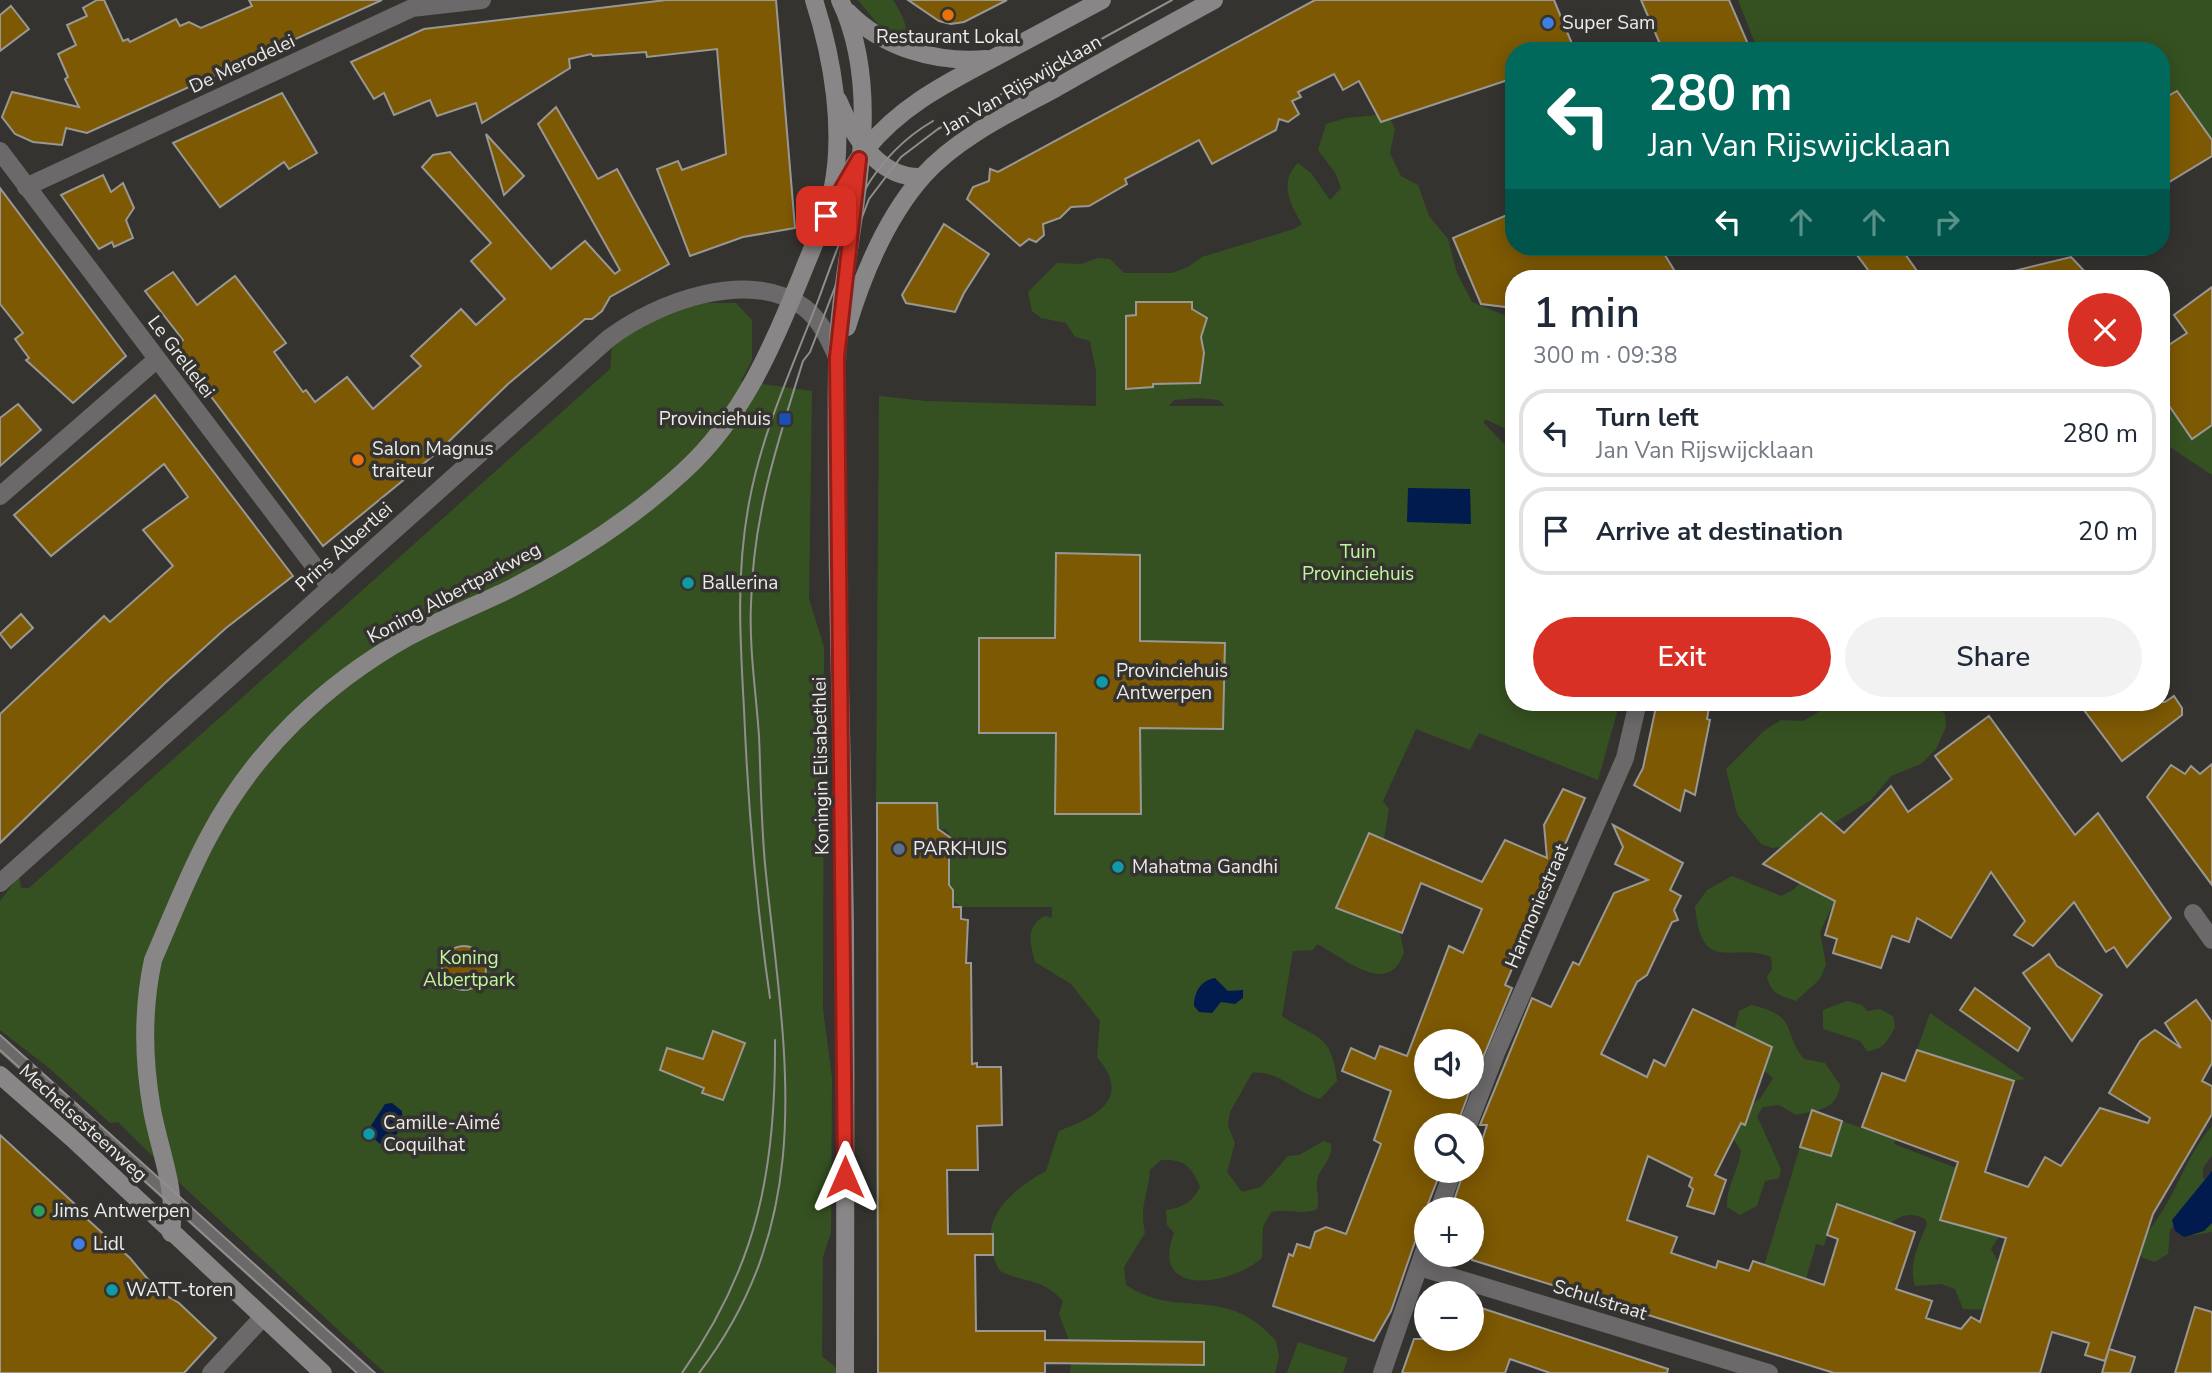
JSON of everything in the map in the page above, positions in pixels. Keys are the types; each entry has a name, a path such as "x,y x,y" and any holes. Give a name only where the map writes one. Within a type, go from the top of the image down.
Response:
{"main road":[{"path":"814,0 834,91 837,157 826,216"},
{"name":"Jan Van Rijswijcklaan","path":"792,300 826,216 861,150 909,105 1102,0"},
{"name":"Jan Van Rijswijcklaan","path":"837,357 853,307 876,251 922,177 946,154 979,131 1214,0"},
{"path":"841,4 879,37 907,49 945,58 993,58"},
{"name":"Koningin Elisabethlei","path":"841,4 861,73 861,150 837,357 845,926 845,1373"},
{"path":"834,91 861,150 897,174 922,177"},
{"name":"Koning Albertparkweg","path":"171,1233 173,1200 152,1110 146,1068 145,1000 153,960 196,862 231,799 286,729 365,664 408,637 512,587 558,561 645,502 684,471 719,434 742,404 792,300"},
{"name":"Mechelsesteenweg","path":"0,1075 90,1155 323,1373"}],"street":[{"name":"De Merodelei","path":"26,187 412,8 482,0"},
{"name":"Le Grellelei","path":"0,151 330,587"},
{"name":"Prins Albertlei","path":"0,883 608,339 638,317 684,300 735,290 756,291 792,300 818,321 837,357"},
{"path":"0,496 156,360"},
{"name":"Harmoniestraat","path":"1473,1113 1625,758 1636,711"},
{"path":"2193,913 2212,940"},
{"path":"1382,1373 1419,1267"},
{"name":"Schulstraat","path":"1419,1267 1769,1373"},
{"path":"211,1373 263,1317"}],"lane":[{"path":"0,1043 366,1373"}],"green space":[{"path":"858,0 893,0 905,24 904,39 878,24"},
{"path":"1738,0 2212,0 2212,147 2177,91 2170,95 2170,42 1754,42"},
{"name":"Tuin Provinciehuis","path":"1388,114 1395,129 1390,153 1401,176 1418,185 1429,216 1448,239 1457,273 1472,302 1505,315 1505,429 1485,419 1484,423 1505,445 1505,711 1617,711 1598,780 1479,733 1470,750 1416,729 1383,801 1389,809 1382,850 1404,952 1397,966 1388,973 1377,974 1353,965 1317,944 1313,950 1293,951 1282,1016 1326,1045 1335,1065 1337,1081 1320,1099 1278,1078 1252,1073 1230,1112 1228,1126 1235,1143 1227,1172 1242,1192 1261,1187 1288,1156 1299,1155 1324,1141 1331,1144 1330,1154 1317,1181 1317,1209 1306,1212 1271,1212 1263,1227 1262,1258 1248,1268 1214,1280 1182,1277 1173,1268 1169,1254 1174,1233 1167,1225 1166,1210 1186,1203 1200,1187 1190,1169 1182,1163 1161,1160 1150,1170 1143,1208 1145,1233 1124,1267 1126,1285 1165,1301 1220,1307 1238,1312 1257,1323 1276,1341 1279,1357 1275,1373 1070,1373 1072,1349 1059,1314 1063,1301 1041,1284 1000,1271 990,1239 992,1225 1007,1200 1018,1189 1046,1171 1059,1131 1097,1113 1111,1095 1107,1072 1097,1057 1100,1021 1071,984 1035,962 1031,942 1032,930 1045,916 1052,918 1052,907 961,907 953,901 953,890 949,885 949,855 954,851 954,840 946,829 938,829 937,804 876,803 879,396 926,401 1096,406 1096,371 1090,341 1075,337 1066,323 1041,318 1032,311 1028,292 1057,263 1081,264 1098,258 1110,259 1124,273 1172,273 1188,267 1202,257 1294,229 1302,224 1293,208 1287,185 1292,170 1298,163 1311,173 1330,200 1341,188 1336,174 1318,150 1326,124 1346,118","holes":["1174,400 1219,400 1225,406 1169,406","1056,553 1139,555 1140,641 1225,643 1223,729 1140,728 1141,814 1055,814 1056,733 979,733 980,638 1055,638"]},
{"name":"Koning Albertpark","path":"705,303 736,303 752,320 752,360 741,381 812,391 809,599 824,647 823,1009 832,1078 831,1232 823,1257 822,1356 835,1367 837,1373 385,1373 187,1190 118,1122 110,1123 49,1068 0,1030 0,901 19,876 21,888 29,888 610,369 612,345 657,320"},
{"path":"2170,407 2192,439 2212,425 2212,475 2170,447"},
{"path":"1820,711 1941,711 1945,714 1946,727 1936,749 1921,764 1891,776 1871,800 1797,846 1772,848 1761,844 1737,814 1726,769 1765,730 1781,720 1803,721"},
{"path":"1732,876 1781,896 1793,890 1805,878 1836,898 1820,932 1826,965 1820,979 1796,1001 1781,996 1768,982 1767,976 1772,969 1771,957 1757,953 1721,952 1704,942 1695,907 1707,890"},
{"path":"1847,1001 1862,1005 1867,1011 1880,1009 1893,1016 1895,1027 1881,1047 1867,1051 1860,1041 1823,1029 1823,1010"},
{"path":"1751,1005 1766,1009 1783,1019 1804,1059 1825,1063 1840,1085 1835,1100 1819,1110 1796,1115 1779,1105 1763,1107 1757,1116 1781,1169 1779,1178 1765,1181 1757,1206 1740,1215 1727,1207 1728,1193 1741,1151 1730,1133 1746,1107 1760,1099 1773,1078 1731,1043 1739,1011"},
{"path":"1930,1013 2025,1079 2014,1081 1917,1050"},
{"path":"1842,1121 1895,1140 1894,1144 1964,1171 2002,1232 1991,1249 2002,1269 1994,1310 1963,1309 1955,1289 1941,1284 1915,1286 1914,1262 1927,1224 1925,1219 1919,1216 1902,1216 1892,1222 1884,1232 1867,1221 1869,1214 1837,1205 1824,1246 1816,1244 1806,1279 1764,1266 1800,1147 1836,1138"},
{"path":"2212,1126 2212,1156 2203,1168 2203,1177 2212,1189 2212,1232 2193,1235 2174,1225 2170,1230 2168,1254 2155,1262 2143,1258 2137,1251 2139,1246 2165,1207 2196,1148"},
{"path":"1298,1342 1348,1358 1343,1373 1287,1373"}],"water":[{"path":"1408,488 1470,489 1471,524 1407,522"},
{"path":"1215,978 1228,991 1243,990 1243,998 1235,1004 1221,1002 1212,1013 1199,1012 1194,1006 1195,996 1202,984"},
{"path":"392,1103 402,1111 400,1128 390,1140 380,1144 372,1137 370,1127 385,1104"},
{"path":"2212,1171 2212,1223 2204,1231 2184,1237 2175,1231 2172,1220"}],"building":[{"path":"97,0 104,0 123,41 128,39 130,42 176,19 180,26 189,22 201,28 252,6 249,0 382,0 87,133 66,128 62,145 33,142 15,134 2,117 12,92 79,107 65,79 68,77 58,54 76,45 67,25 87,16 83,8"},
{"path":"666,0 776,0 795,228 743,237 690,256 657,169 678,161 682,170 726,154 717,49 647,57 646,52 591,54 569,59 570,68 482,123 476,103 437,116 430,100 394,115 384,93 374,99 351,62 424,29"},
{"path":"908,0 1007,0 964,22 951,24 939,21"},
{"path":"1315,0 1554,0 1571,42 1505,42 1505,81 1381,122 1359,81 1343,90 1334,74 1298,92 1301,97 1292,101 1299,114 1288,122 1279,119 1276,130 1212,164 1199,140 1125,179 1127,184 1089,206 1071,207 1060,218 1043,224 1044,235 1036,242 1029,239 1020,246 967,199 973,187 989,181 990,169 998,172"},
{"path":"1641,0 1729,0 1747,42 1659,42"},
{"path":"11,6 29,29 0,51 0,15"},
{"path":"2177,91 2212,140 2212,156 2170,182 2170,95"},
{"path":"282,93 317,153 289,169 284,162 220,207 173,143"},
{"path":"556,107 598,179 617,169 669,264 610,297 602,311 592,319 585,319 508,384 439,451 323,546 174,347 183,340 145,291 173,272 197,305 235,276 286,343 274,352 303,392 306,390 315,402 347,377 373,409 421,366 411,356 461,309 476,325 505,299 471,261 491,243 422,167 433,155 450,152 551,269 585,241 615,274 620,270 538,124"},
{"path":"486,134 524,176 504,195"},
{"path":"103,175 111,192 123,183 134,208 126,220 133,238 114,247 112,242 99,249 61,195"},
{"path":"0,188 126,356 73,403 26,360 29,358 15,339 23,333 0,304"},
{"path":"1505,216 1505,256 1666,256 1674,270 1505,270 1505,307 1481,304 1453,238"},
{"path":"944,224 989,254 955,312 906,303 902,295"},
{"path":"1858,256 1906,256 1916,270 1868,270"},
{"path":"2071,257 2083,270 2018,270"},
{"path":"2212,287 2212,425 2192,439 2170,407 2170,344 2187,333 2174,315"},
{"path":"1136,302 1192,302 1192,309 1207,318 1201,337 1204,353 1200,383 1153,384 1153,387 1126,389 1126,316 1136,315"},
{"path":"155,395 293,576 226,628 165,683 0,843 0,714 104,616 110,622 173,566 143,530 188,497 164,464 51,556 14,515"},
{"path":"18,404 41,430 0,466 0,418"},
{"name":"Provinciehuis Antwerpen","path":"1056,553 1140,555 1140,641 1225,643 1223,729 1140,728 1141,814 1055,814 1056,733 979,733 979,638 1055,638"},
{"path":"21,614 33,628 11,648 0,634"},
{"path":"2174,696 2182,708 2182,715 2122,761 2085,711 2170,711 2170,699"},
{"path":"1655,711 1708,711 1707,719 1710,720 1695,795 1685,790 1680,811 1634,785 1643,768"},
{"path":"1989,716 2075,835 2098,813 2171,918 2127,967 2114,947 2106,952 2074,902 2033,946 2014,935 2025,921 1991,872 1951,938 1917,918 1909,942 1892,936 1881,968 1833,953 1837,939 1825,935 1835,901 1763,864 1821,813 1844,833 1891,786 1908,812 1952,779 1935,756"},
{"path":"2212,764 2212,885 2147,797 2171,765 2185,774 2191,766 2200,774"},
{"path":"1563,789 1585,798 1505,985 1512,988 1484,1055 1484,1029 1417,1029 1449,946 1463,953 1482,909 1421,883 1402,933 1336,908 1369,833 1482,882 1505,840 1547,858 1544,825"},
{"path":"877,803 937,803 938,829 954,840 954,851 949,855 949,885 953,890 953,907 961,907 961,919 968,920 966,963 971,963 972,1064 977,1063 977,1067 1001,1067 1002,1125 977,1126 978,1170 947,1170 948,1234 993,1234 993,1255 975,1255 976,1331 1045,1331 1045,1340 1204,1342 1204,1365 1045,1363 1045,1373 878,1373"},
{"path":"1613,825 1683,863 1670,890 1681,896 1674,910 1678,920 1672,922 1647,975 1637,982 1601,1054 1647,1077 1654,1060 1665,1066 1693,1009 1772,1047 1745,1125 1741,1123 1715,1175 1726,1180 1714,1214 1687,1206 1693,1189 1689,1186 1692,1178 1648,1156 1627,1220 1677,1237 1671,1253 1716,1268 1718,1261 1749,1271 1753,1261 1824,1285 1838,1239 1827,1235 1837,1204 1915,1232 1896,1289 1932,1301 1926,1318 1961,1329 1971,1317 1980,1322 2006,1238 1940,1220 1958,1162 1862,1127 1882,1073 1905,1081 1917,1050 2014,1081 1985,1172 2028,1187 2045,1157 2061,1166 2100,1108 2148,1123 2150,1118 2109,1093 2140,1041 2155,1030 2181,1048 2165,1023 2196,1000 2212,1022 2212,1063 2202,1081 2212,1086 2212,1114 2153,1214 2105,1361 2085,1355 2089,1343 2052,1332 2040,1373 1834,1373 1484,1264 1484,1197 1455,1197 1460,1183 1484,1183 1484,1134 1487,1125 1484,1125 1484,1115 1532,998 1551,1007 1573,962 1579,965 1614,893 1648,880 1615,864 1623,847"},
{"path":"464,946 473,947 480,952 485,959 485,977 480,984 473,989 464,990 455,989 448,984 443,977 442,968 443,959 448,952 455,947"},
{"path":"2049,954 2057,966 2102,995 2072,1041 2023,973"},
{"path":"1975,988 2030,1028 2018,1051 1960,1010"},
{"path":"713,1031 745,1043 723,1100 702,1093 704,1088 660,1070 667,1048 703,1059"},
{"path":"1414,1038 1414,1099 1467,1099 1461,1113 1414,1113 1414,1183 1436,1183 1431,1197 1414,1197 1414,1245 1391,1311 1374,1341 1273,1306 1289,1254 1293,1256 1297,1244 1310,1248 1315,1232 1326,1227 1346,1234 1381,1144 1374,1140 1391,1091 1342,1071 1351,1048 1375,1059 1380,1046 1407,1056"},
{"path":"1812,1110 1842,1121 1831,1156 1800,1147"},
{"name":"WATT-toren","path":"0,1135 130,1258 157,1290 179,1303 216,1338 184,1373 0,1373"},
{"path":"2195,1307 2212,1312 2212,1373 2175,1373"},
{"path":"1484,1309 1668,1369 1667,1373 1550,1373 1510,1359 1505,1373 1402,1373 1414,1339 1414,1351 1484,1351"},
{"path":"2109,1349 2135,1357 2130,1373 2102,1373"}],"tram line":[{"path":"699,1373 737,1314 763,1254 778,1193 785,1132 785,1070 763,840 751,604 761,510 803,361 810,352 869,199 901,157 938,129 1172,0"},
{"path":"770,998 753,854 741,657 742,554 749,503 770,424 848,222 873,176 909,137 933,121"},
{"path":"0,1035 375,1373"},
{"path":"682,1373 729,1294 757,1214 772,1131 775,1040"},
{"path":"0,1050 357,1373"}],"place":[{"name":"Restaurant Lokal","path":"948,15"},
{"name":"Super Sam","path":"1548,23"},
{"name":"Provinciehuis","path":"785,419"},
{"name":"Salon Magnus traiteur","path":"358,460"},
{"name":"Ballerina","path":"688,583"},
{"name":"Provinciehuis Antwerpen","path":"1102,682"},
{"name":"PARKHUIS","path":"899,849"},
{"name":"Mahatma Gandhi","path":"1118,867"},
{"name":"Camille-Aimé Coquilhat","path":"369,1134"},
{"name":"Jims Antwerpen","path":"39,1211"},
{"name":"Lidl","path":"79,1244"},
{"name":"WATT-toren","path":"112,1290"}],"route":[{"path":"826,216 834,197 859,159 837,357 845,926 845,1177"}]}
